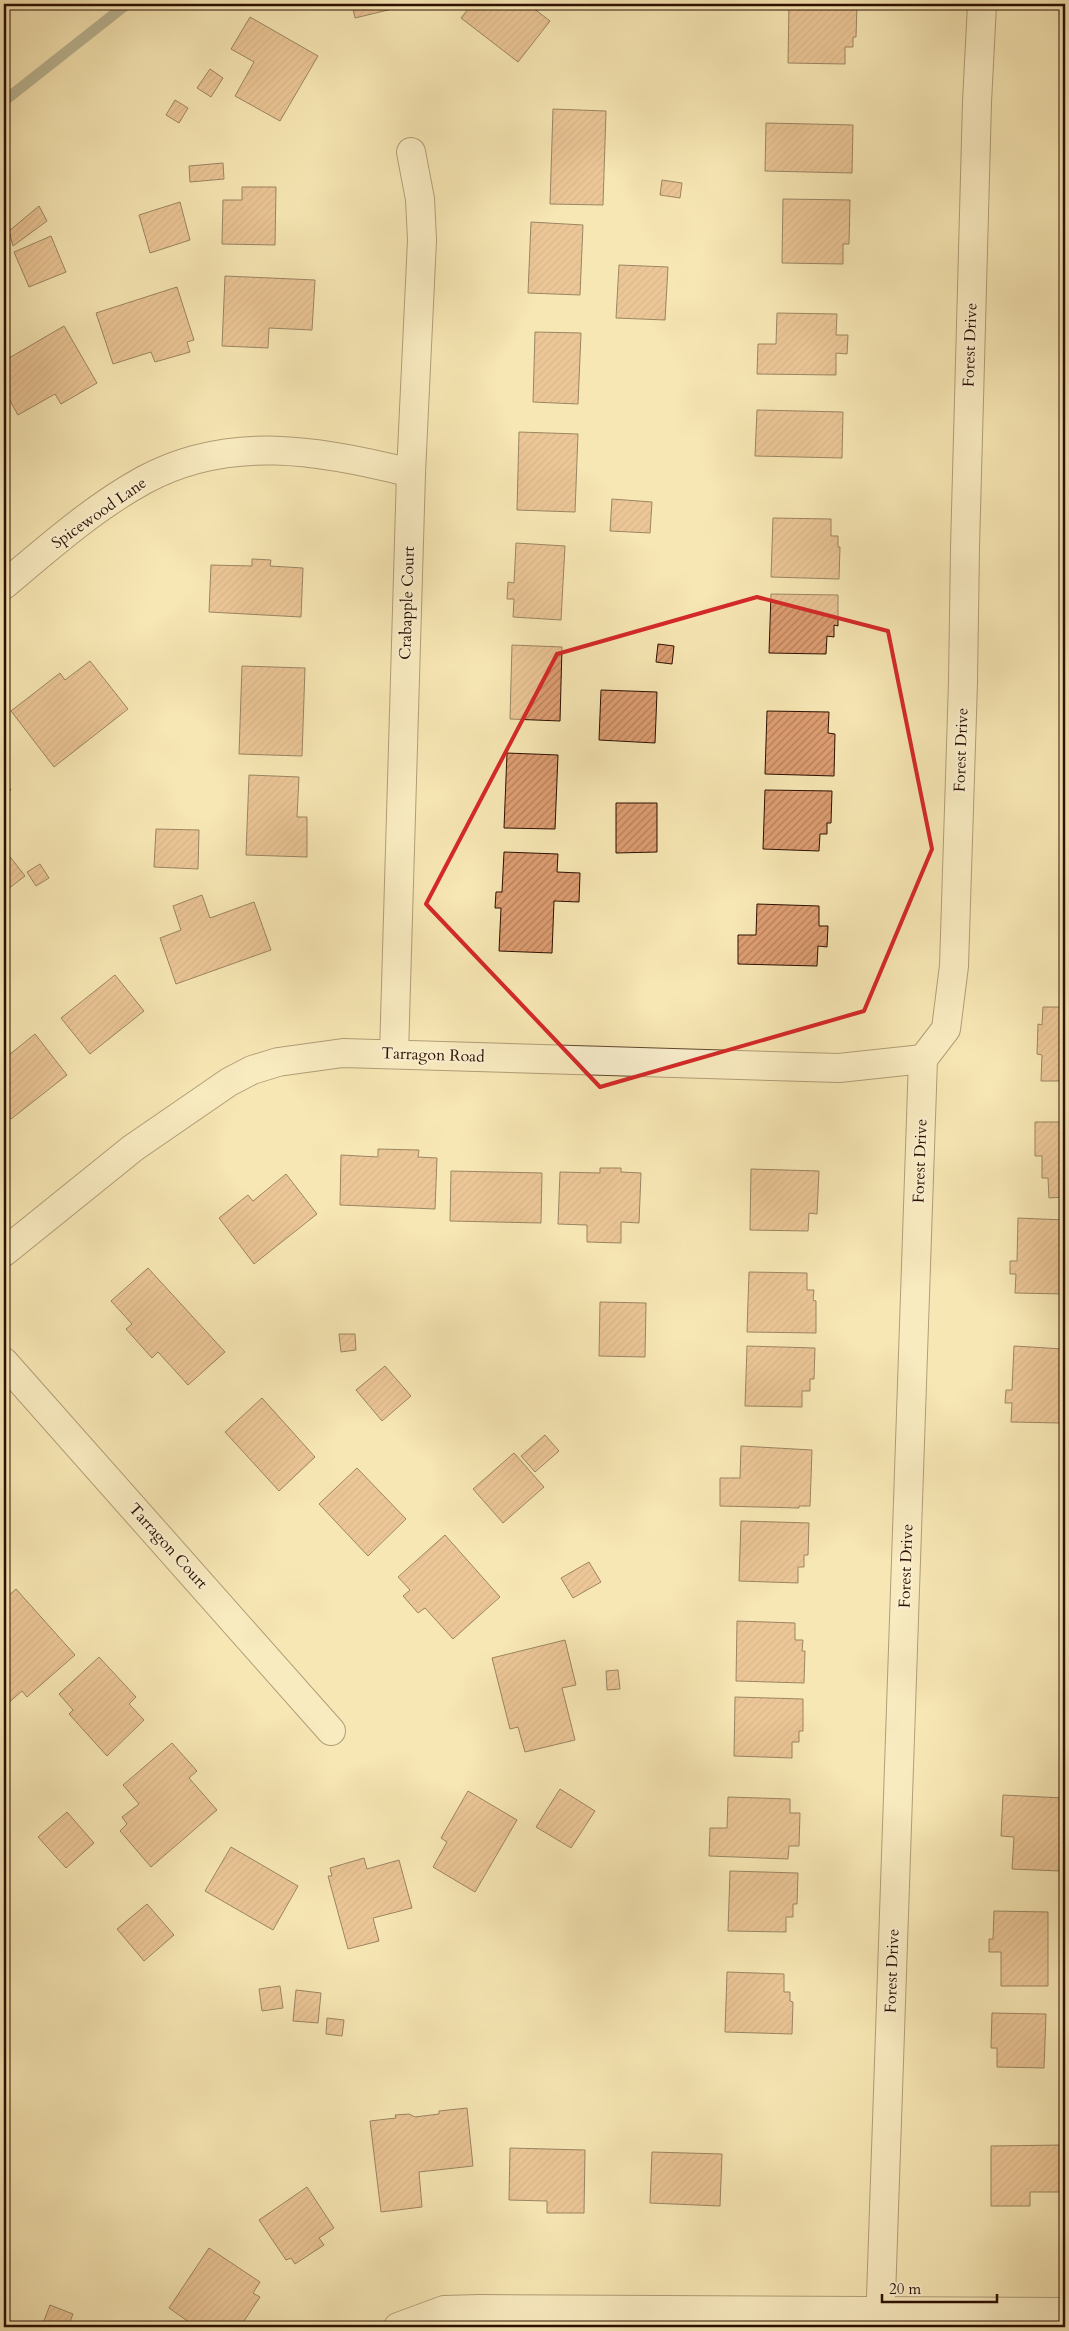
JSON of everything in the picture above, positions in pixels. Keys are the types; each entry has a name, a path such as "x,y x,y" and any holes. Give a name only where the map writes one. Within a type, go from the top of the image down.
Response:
{"street":[{"name":"Forest Drive","path":"881,2319 923,1059 946,1029 954,966 964,682 965,548 976,102 982,4"},
{"name":"Crabapple Court","path":"394,1054 411,473 422,240 420,199 411,152"},
{"name":"Spicewood Lane","path":"4,585 66,534 117,496 145,480 202,457 234,452 272,450 304,452 373,463 411,473"},
{"name":"Tarragon Road","path":"4,1252 48,1214 133,1148 237,1078 252,1070 278,1062 343,1053 839,1068 923,1059"},
{"name":"Tarragon Court","path":"4,1362 331,1730"},
{"path":"398,2327 444,2310 480,2308 881,2319 1065,2312"}],"highlighted area":[{"path":"757,597 888,631 932,849 864,1011 600,1087 426,904 557,654"}],"building":[{"path":"352,4 413,4 355,18"},
{"path":"472,4 528,4 550,21 518,62 461,18"},
{"path":"789,4 857,5 856,37 853,37 853,47 845,47 845,64 788,63"},
{"path":"250,17 318,56 280,121 235,96 254,62 231,49"},
{"path":"210,69 223,78 211,97 197,88"},
{"path":"175,100 188,108 179,123 166,115"},
{"path":"553,109 606,111 603,205 550,204"},
{"path":"766,123 853,125 852,173 765,171"},
{"path":"223,163 224,179 190,182 189,166"},
{"path":"662,180 682,183 680,198 660,195"},
{"path":"242,187 276,187 275,245 222,244 223,200 242,200"},
{"path":"783,199 850,200 849,244 843,244 843,264 782,263"},
{"path":"180,202 190,240 150,253 139,215"},
{"path":"39,206 47,221 13,246 9,231"},
{"path":"531,222 583,225 580,295 528,293"},
{"path":"51,236 66,272 29,287 14,252"},
{"path":"619,265 668,267 665,320 616,318"},
{"path":"225,276 315,280 312,330 269,328 268,348 222,346"},
{"path":"177,287 194,340 187,342 190,352 155,362 151,352 113,364 96,313"},
{"path":"777,313 837,314 836,335 848,335 847,354 836,353 836,375 757,374 758,344 776,344"},
{"path":"64,326 97,383 61,404 55,394 18,415 4,390 4,361"},
{"path":"535,332 581,333 578,404 533,402"},
{"path":"757,410 843,412 842,458 755,456"},
{"path":"519,432 578,434 575,512 517,510"},
{"path":"612,499 652,502 650,533 610,531"},
{"path":"773,518 831,519 831,536 838,536 838,547 840,547 839,579 771,577"},
{"path":"516,543 565,546 561,620 513,617 514,599 507,599 508,582 514,583"},
{"path":"252,559 271,560 270,566 303,568 301,617 209,612 211,565 252,566"},
{"path":"771,594 838,595 838,626 834,625 834,637 827,636 826,654 769,653"},
{"path":"658,644 674,646 672,664 656,662"},
{"path":"512,645 562,647 560,721 510,719"},
{"path":"90,661 128,709 54,767 11,711 60,673 65,680"},
{"path":"242,666 305,668 302,756 239,754"},
{"path":"601,690 657,692 655,743 599,740"},
{"path":"767,711 829,712 828,733 835,734 834,776 765,774"},
{"path":"507,753 558,755 555,829 504,828"},
{"path":"249,775 299,777 297,817 307,817 307,857 246,855"},
{"path":"4,780 11,790 4,795"},
{"path":"765,790 832,791 831,823 827,823 827,834 820,834 819,851 763,849"},
{"path":"616,803 657,803 657,852 616,853"},
{"path":"156,829 199,830 198,869 154,867"},
{"path":"4,849 25,876 4,892"},
{"path":"504,852 558,854 557,872 580,873 579,902 554,901 552,953 499,951 501,908 495,908 496,892 502,892"},
{"path":"40,864 49,878 36,886 27,872"},
{"path":"202,895 210,918 254,902 271,950 176,984 160,938 181,930 173,906"},
{"path":"757,904 819,906 819,926 828,926 827,947 818,946 817,966 738,964 738,935 756,935"},
{"path":"115,975 144,1011 90,1054 61,1018"},
{"path":"1043,1007 1065,1007 1065,1081 1041,1081 1042,1055 1037,1054 1038,1024 1042,1025"},
{"path":"35,1034 67,1075 11,1119 4,1110 4,1059"},
{"path":"1035,1122 1065,1122 1065,1197 1049,1198 1048,1178 1042,1178 1042,1156 1035,1156"},
{"path":"378,1149 419,1150 418,1157 437,1158 435,1209 340,1205 341,1155 378,1157"},
{"path":"600,1168 621,1168 621,1172 641,1173 639,1223 621,1222 621,1243 587,1242 587,1225 558,1224 560,1172 600,1173"},
{"path":"751,1169 819,1171 817,1214 809,1213 808,1231 750,1230"},
{"path":"451,1171 542,1173 541,1223 450,1221"},
{"path":"286,1174 317,1214 254,1264 219,1218 248,1195 253,1201"},
{"path":"1018,1218 1065,1220 1065,1294 1015,1293 1016,1274 1010,1274 1010,1261 1017,1261"},
{"path":"148,1268 225,1352 188,1385 158,1352 152,1358 126,1329 132,1324 111,1301"},
{"path":"749,1272 807,1273 807,1290 814,1290 813,1300 816,1301 816,1333 747,1332"},
{"path":"600,1302 646,1303 645,1357 599,1356"},
{"path":"339,1334 355,1334 356,1350 341,1352"},
{"path":"747,1346 815,1348 814,1379 810,1379 810,1391 802,1391 802,1407 745,1406"},
{"path":"1014,1346 1063,1349 1060,1423 1011,1422 1012,1403 1005,1403 1006,1390 1012,1390"},
{"path":"385,1366 411,1396 382,1421 356,1390"},
{"path":"262,1398 315,1457 279,1491 225,1432"},
{"path":"545,1435 559,1451 535,1472 521,1456"},
{"path":"741,1446 812,1450 810,1506 799,1506 799,1508 720,1506 720,1478 740,1478"},
{"path":"514,1453 544,1487 503,1523 473,1489"},
{"path":"357,1468 406,1519 368,1556 319,1504"},
{"path":"741,1521 809,1523 808,1555 804,1555 804,1567 798,1567 798,1583 739,1581"},
{"path":"445,1535 500,1597 453,1639 425,1608 418,1613 403,1596 410,1590 398,1577"},
{"path":"589,1562 601,1582 573,1598 561,1578"},
{"path":"16,1589 75,1655 27,1697 22,1691 7,1704 4,1700 4,1600"},
{"path":"737,1621 795,1623 795,1640 803,1640 802,1651 805,1651 804,1683 736,1681"},
{"path":"565,1640 576,1685 562,1688 575,1740 525,1752 518,1727 510,1729 492,1658"},
{"path":"99,1657 136,1697 129,1704 144,1720 107,1756 69,1714 73,1710 59,1694"},
{"path":"618,1670 620,1689 607,1690 606,1671"},
{"path":"735,1697 803,1699 803,1731 799,1731 799,1742 792,1742 792,1758 734,1756"},
{"path":"172,1743 197,1771 189,1778 217,1810 151,1867 120,1831 127,1824 122,1817 139,1804 123,1785"},
{"path":"560,1789 595,1811 571,1848 536,1827"},
{"path":"468,1791 517,1820 475,1892 433,1867 447,1842 441,1838"},
{"path":"1003,1795 1063,1798 1060,1871 1012,1869 1014,1837 1001,1836"},
{"path":"728,1797 790,1799 790,1813 800,1813 799,1846 789,1846 788,1859 709,1856 710,1828 727,1828"},
{"path":"67,1812 94,1843 66,1868 38,1837"},
{"path":"231,1847 298,1886 273,1930 205,1891"},
{"path":"364,1858 367,1869 399,1860 412,1908 373,1918 379,1941 348,1949 328,1876 332,1876 330,1868"},
{"path":"730,1871 798,1873 797,1904 793,1904 793,1917 786,1917 786,1932 728,1931"},
{"path":"147,1904 174,1935 144,1961 117,1929"},
{"path":"994,1911 1048,1912 1048,1986 1001,1986 1001,1952 989,1952 989,1939 993,1939"},
{"path":"727,1972 784,1974 784,1992 790,1992 790,2001 793,2002 792,2034 725,2032"},
{"path":"280,1986 283,2008 262,2011 259,1989"},
{"path":"296,1990 321,1993 318,2023 293,2021"},
{"path":"992,2013 1046,2014 1044,2068 997,2067 997,2048 991,2048"},
{"path":"327,2018 344,2020 342,2036 326,2034"},
{"path":"467,2108 473,2166 419,2172 422,2207 381,2212 370,2121 396,2118 395,2115 409,2114 415,2117 439,2114 439,2111"},
{"path":"1063,2145 1063,2192 1030,2192 1030,2206 991,2206 991,2146"},
{"path":"510,2148 585,2150 584,2213 547,2213 547,2201 509,2200"},
{"path":"652,2152 722,2154 720,2206 650,2203"},
{"path":"307,2187 334,2228 319,2238 324,2245 295,2264 291,2258 286,2260 259,2220"},
{"path":"209,2248 260,2282 253,2293 260,2297 240,2327 196,2327 169,2308"},
{"path":"50,2305 73,2314 68,2327 54,2327 43,2323"}],"waterway":[{"path":"4,101 127,4"}]}
